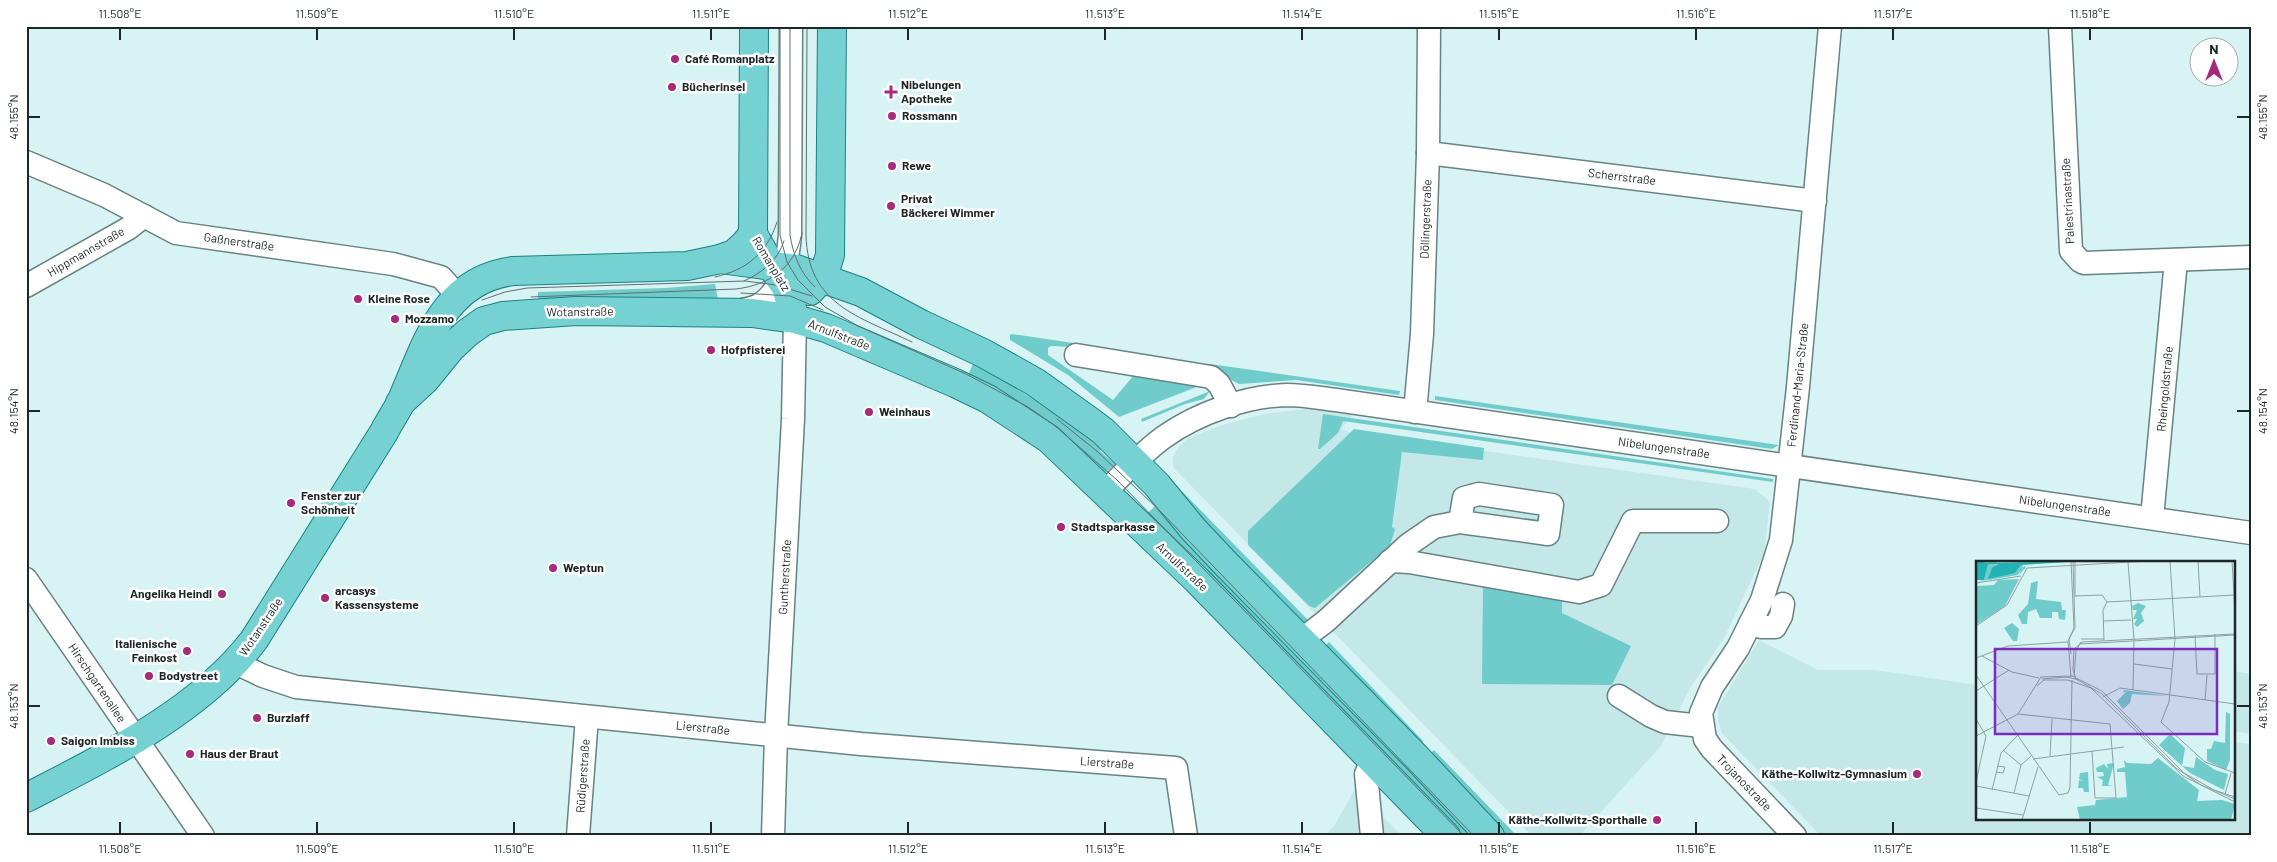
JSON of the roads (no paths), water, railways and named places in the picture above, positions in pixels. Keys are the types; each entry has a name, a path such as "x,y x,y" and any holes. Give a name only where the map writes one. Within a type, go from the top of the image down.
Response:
{"main road":[{"name":"Romanplatz","path":"754,26 752,234 809,292 795,318"},
{"name":"Romanplatz","path":"785,268 828,264 832,234 832,26"},
{"name":"Wotanstraße","path":"26,798 135,738 185,704 236,663 254,640 307,557 400,403 431,331 458,296 472,285 502,273 687,266 734,254 752,234"},
{"path":"832,234 836,252 848,275 861,292"},
{"name":"Wotanstraße","path":"720,259 785,268"},
{"name":"Romanplatz","path":"785,268 795,318"},
{"path":"785,268 861,292 921,324 984,353 1036,382 1103,431 1176,506 1193,529 1490,836"},
{"name":"Wotanstraße","path":"400,403 425,380 451,348 467,333 484,321 503,316 576,311 734,312 795,318"},
{"name":"Arnulfstraße","path":"795,318 826,328 922,368 988,400 1049,439 1203,587 1446,836"}],"street":[{"path":"780,26 780,214 776,235 785,268"},
{"path":"734,312 759,305 768,298 785,268 795,255 790,235 791,26"},
{"name":"Döllingerstraße","path":"1415,412 1421,343 1428,153 1429,26"},
{"name":"Ferdinand-Maria-Straße","path":"1701,726 1701,713 1705,699 1738,648 1750,624 1765,592 1781,540 1790,466 1830,26"},
{"name":"Palestrinastraße","path":"2060,26 2071,251 2080,262 2251,257"},
{"name":"Scherrstraße","path":"1428,153 1815,200"},
{"name":"Gaßnerstraße","path":"26,162 104,195 176,233 393,264 441,277 458,296"},
{"name":"Hippmannstraße","path":"26,286 128,228 144,216"},
{"name":"Rheingoldstraße","path":"2152,518 2176,260"},
{"name":"Guntherstraße","path":"774,836 776,736 792,453 795,318"},
{"path":"1076,355 1210,377 1219,384 1231,406"},
{"name":"Nibelungenstraße","path":"1105,492 1165,436 1187,423 1231,406 1264,397 1288,395 2251,533"},
{"path":"1390,561 1409,562 1579,592 1601,585 1634,521 1717,521"},
{"path":"1301,640 1326,621 1390,561 1434,527 1460,522"},
{"name":"Hirschgartenallee","path":"26,579 203,836"},
{"path":"1750,624 1762,627 1776,627 1781,616 1782,604"},
{"name":"Lierstraße","path":"236,663 263,676 296,687 776,736 1176,768 1186,836"},
{"path":"1619,696 1651,716 1665,722 1701,726"},
{"name":"Rüdigerstraße","path":"578,836 587,717"},
{"name":"Trojanostraße","path":"1701,726 1705,739 1712,749 1795,836"},
{"path":"1372,760 1366,774 1372,836"}],"tram line":[{"path":"780,26 780,235 787,262 798,280 825,307 858,326 966,374 1028,407 1054,425 1117,480 1464,836"},
{"path":"790,26 790,235 798,263 805,276 815,287"},
{"path":"807,26 806,235 809,259 816,278 826,293 840,305 855,315 912,342"},
{"path":"715,277 737,270 754,258 768,243 777,222"},
{"path":"531,297 748,287 770,279 779,273 793,256 799,245 802,233"},
{"path":"744,281 768,265 778,254 784,241"},
{"path":"482,300 505,292 527,288 745,281 776,285 812,296"},
{"path":"741,293 790,296 823,310"},
{"path":"1057,419 1098,452 1158,509 1474,836"}],"place":[{"name":"Café Romanplatz","path":"675,59"},
{"name":"Bücherinsel","path":"672,87"},
{"name":"Nibelungen Apotheke","path":"891,92"},
{"name":"Rossmann","path":"892,116"},
{"name":"Rewe","path":"892,166"},
{"name":"Privat Bäckerei Wimmer","path":"891,206"},
{"name":"Kleine Rose","path":"358,299"},
{"name":"Mozzamo","path":"395,319"},
{"name":"Hofpfisterei","path":"711,350"},
{"name":"Weinhaus","path":"869,412"},
{"name":"Fenster zur Schönheit","path":"291,503"},
{"name":"Stadtsparkasse","path":"1061,527"},
{"name":"Weptun","path":"553,568"},
{"name":"Angelika Heindl","path":"222,594"},
{"name":"arcasys Kassensysteme","path":"325,598"},
{"name":"Italienische Feinkost","path":"187,651"},
{"name":"Bodystreet","path":"149,676"},
{"name":"Burzlaff","path":"257,718"},
{"name":"Saigon Imbiss","path":"51,741"},
{"name":"Haus der Braut","path":"190,754"},
{"name":"Käthe-Kollwitz-Gymnasium","path":"1917,774"},
{"name":"Käthe-Kollwitz-Sporthalle","path":"1657,820"}]}
